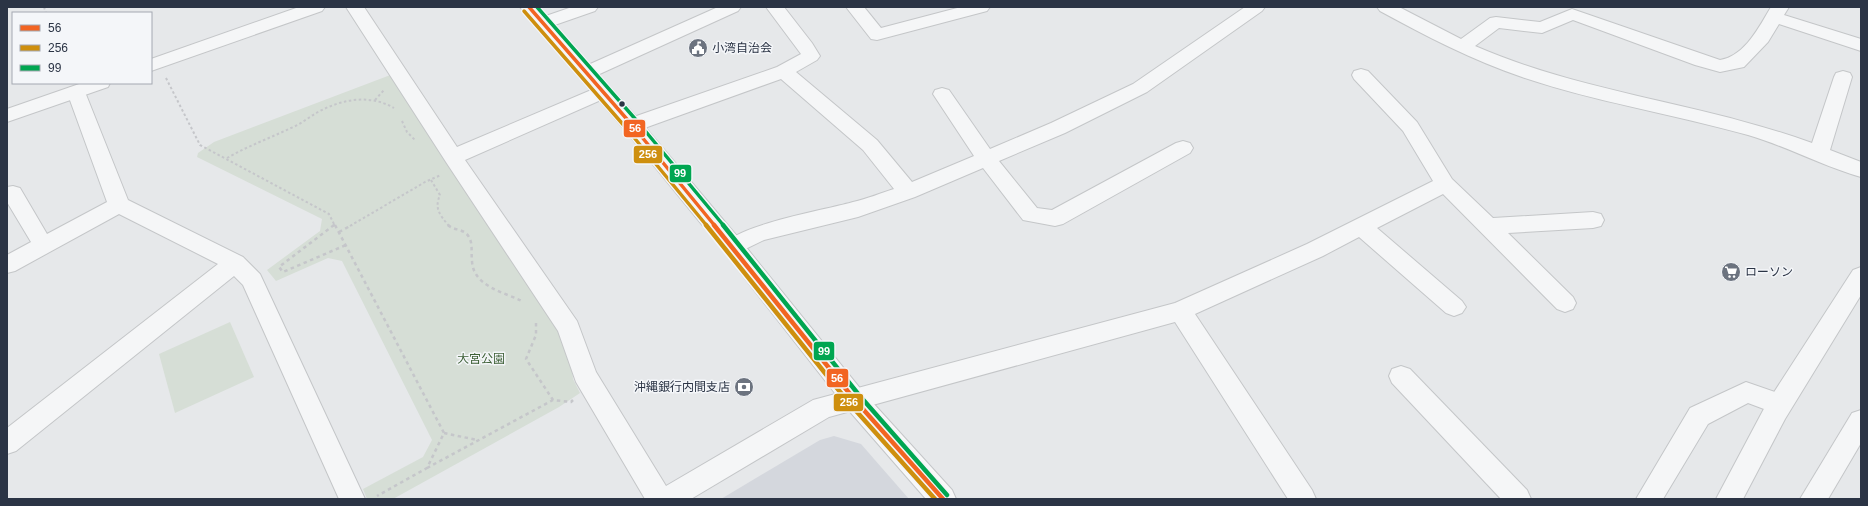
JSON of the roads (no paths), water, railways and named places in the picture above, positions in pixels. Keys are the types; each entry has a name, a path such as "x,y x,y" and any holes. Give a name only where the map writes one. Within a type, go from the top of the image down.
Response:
{"main road":[{"path":"530,7 632,125 733,247 854,399 943,499"}],"street":[{"path":"156,71 316,7"},
{"path":"355,7 456,162 569,328 585,375 659,499"},
{"path":"543,23 589,7"},
{"path":"586,73 732,7"},
{"path":"632,125 784,72 811,56 806,46 774,7"},
{"path":"855,7 877,35 981,7"},
{"path":"733,247 758,234 858,209 908,192 1058,128 1140,88 1256,7"},
{"path":"1386,7 1497,62 1543,77 1755,131 1819,153 1861,170"},
{"path":"1463,46 1496,22 1542,28 1564,10 1701,61 1720,66 1737,64 1762,38 1777,12 1861,45"},
{"path":"784,72 870,145 908,192"},
{"path":"1360,75 1410,127 1445,184 1564,303"},
{"path":"1819,153 1843,77"},
{"path":"7,116 98,84"},
{"path":"76,92 119,205 235,263 253,283 352,499"},
{"path":"456,162 603,92"},
{"path":"942,94 986,158 1031,215 1055,218 1183,148"},
{"path":"667,499 822,408 1180,310 1315,250 1445,184"},
{"path":"7,195 13,193 43,245"},
{"path":"7,264 119,205"},
{"path":"1488,226 1593,220"},
{"path":"1361,227 1454,307"},
{"path":"7,442 235,263"},
{"path":"1729,499 1780,404 1861,276"},
{"path":"1180,310 1303,499"},
{"path":"1401,376 1518,499"},
{"path":"1649,499 1699,416 1746,392 1780,404"},
{"path":"1813,499 1861,422"}],"place":[{"name":"小湾自治会","path":"698,48"},
{"name":"ローソン","path":"1731,272"},
{"name":"沖縄銀行内間支店","path":"744,387"}],"park label":[{"name":"大宮公園","path":"481,359"}]}
